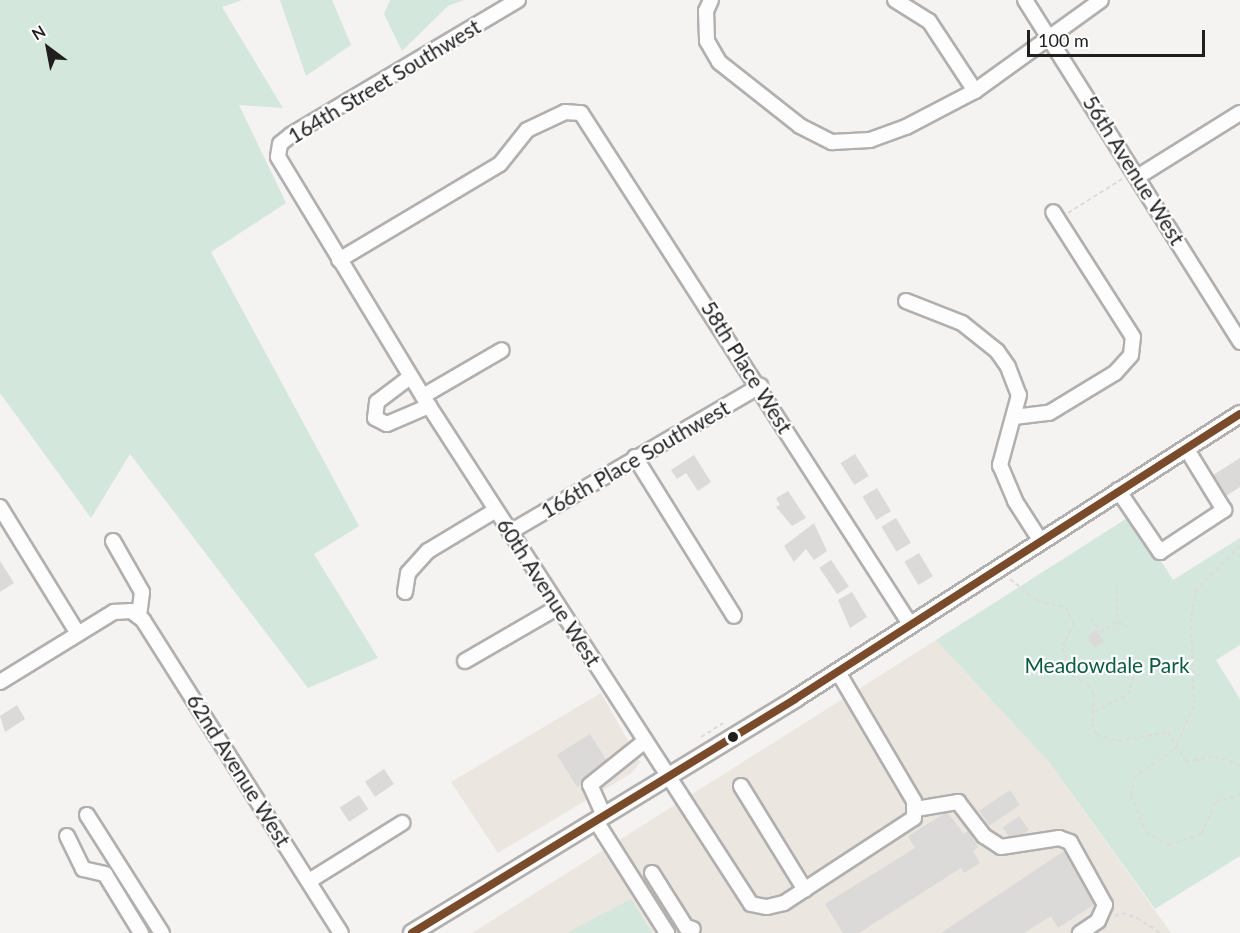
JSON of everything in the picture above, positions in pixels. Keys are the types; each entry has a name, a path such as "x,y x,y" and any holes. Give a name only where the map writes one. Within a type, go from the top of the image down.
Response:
{"main road":[{"path":"412,933 838,672 996,568 1240,414"}],"street":[{"name":"164th Street Southwest","path":"280,144 518,0"},
{"path":"711,0 706,11 707,41 719,62 800,126 832,142 870,140 906,127 975,91 1101,0"},
{"path":"895,0 929,21 975,91"},
{"name":"56th Avenue West","path":"1025,0 1137,173 1240,342"},
{"name":"58th Place West","path":"339,260 500,164 527,130 565,112 581,113 760,386 910,624"},
{"path":"1137,173 1240,113"},
{"name":"60th Avenue West","path":"280,144 278,157 410,377 751,904 776,906 805,890"},
{"path":"1014,417 1049,412 1115,373 1131,355 1133,337 1056,216"},
{"path":"906,301 962,323 997,351 1019,395 1000,465 1015,501 1040,540"},
{"path":"410,377 377,402 375,418 387,424 502,350"},
{"name":"166th Place Southwest","path":"510,532 760,386"},
{"path":"1119,490 1160,552 1224,510 1186,448"},
{"path":"636,457 734,616"},
{"path":"0,507 78,634"},
{"path":"405,592 408,573 428,551 496,510"},
{"path":"0,682 114,612 135,614 142,592 113,542"},
{"path":"465,661 558,607"},
{"name":"62nd Avenue West","path":"135,614 341,933"},
{"path":"838,672 916,809"},
{"path":"645,741 590,785 600,819 667,933"},
{"path":"741,786 805,890 908,825 916,809"},
{"path":"916,809 958,802 984,836 1001,847 1059,838 1070,842 1105,905 1098,921 1080,933"},
{"path":"87,815 162,933"},
{"path":"309,881 402,823"},
{"path":"67,836 83,869 105,874 141,933"},
{"path":"652,873 686,927 693,929"}],"path":[{"path":"1056,216 1137,173"},
{"path":"1240,546 1196,589 1191,618 1194,706 1176,743 1135,776 1131,795 1146,832 1168,845 1191,841 1202,834 1215,802 1240,795"},
{"path":"996,568 1037,601 1065,607 1074,622 1062,648 1063,657 1072,676 1088,684 1094,695 1092,723 1105,741 1168,732 1186,762 1215,756 1228,757 1240,765"},
{"path":"1118,583 1118,622"},
{"path":"1091,618 1100,632 1118,622"},
{"path":"1118,622 1130,627"},
{"path":"1094,712 1128,695 1136,669"},
{"path":"701,737 723,723"},
{"path":"1105,920 1122,913 1160,933"}],"shaded area":[{"path":"936,640 1049,762 1171,933 472,933"},
{"path":"601,693 640,762 632,773 498,853 451,782"}],"green space":[{"path":"0,0 242,0 222,7 283,108 239,105 286,203 211,252 359,526 314,554 378,658 308,688 130,454 91,518 0,393"},
{"path":"280,0 332,0 351,45 306,76"},
{"path":"390,0 464,0 448,6 402,51 384,14"},
{"name":"Meadowdale Park","path":"1132,515 1173,580 1240,538 1240,645 1216,660 1240,699 1240,856 1155,909 1049,762 936,640"},
{"path":"631,899 652,933 567,933"}],"building":[{"path":"855,454 869,476 854,485 841,463"},
{"path":"694,455 711,482 698,491 686,473 677,479 671,470"},
{"path":"1240,458 1240,487 1223,498 1210,477"},
{"path":"877,488 891,511 876,520 862,497"},
{"path":"788,491 806,518 792,526 776,507 780,505 776,498"},
{"path":"896,518 911,543 896,552 881,527"},
{"path":"814,523 827,551 814,560 806,549 794,562 784,546"},
{"path":"919,553 933,576 918,585 904,562"},
{"path":"831,560 849,587 837,594 819,568"},
{"path":"0,561 14,583 0,592"},
{"path":"852,592 867,617 850,628 838,600"},
{"path":"1096,630 1104,642 1095,648 1087,636"},
{"path":"17,705 25,719 5,732 0,716"},
{"path":"590,734 610,766 577,787 557,755"},
{"path":"384,769 394,784 375,797 365,782"},
{"path":"1010,790 1020,805 989,826 979,811"},
{"path":"359,795 368,809 349,822 340,808"},
{"path":"947,812 964,834 968,831 978,847 973,851 980,863 964,873 961,868 859,933 843,933 825,904 915,848 908,836"},
{"path":"1019,816 1029,830 1013,842 1003,828"},
{"path":"1067,849 1098,902 1058,928 1051,916 1024,933 941,933"}],"transit line":[{"path":"412,933 795,699 1240,414"}]}
